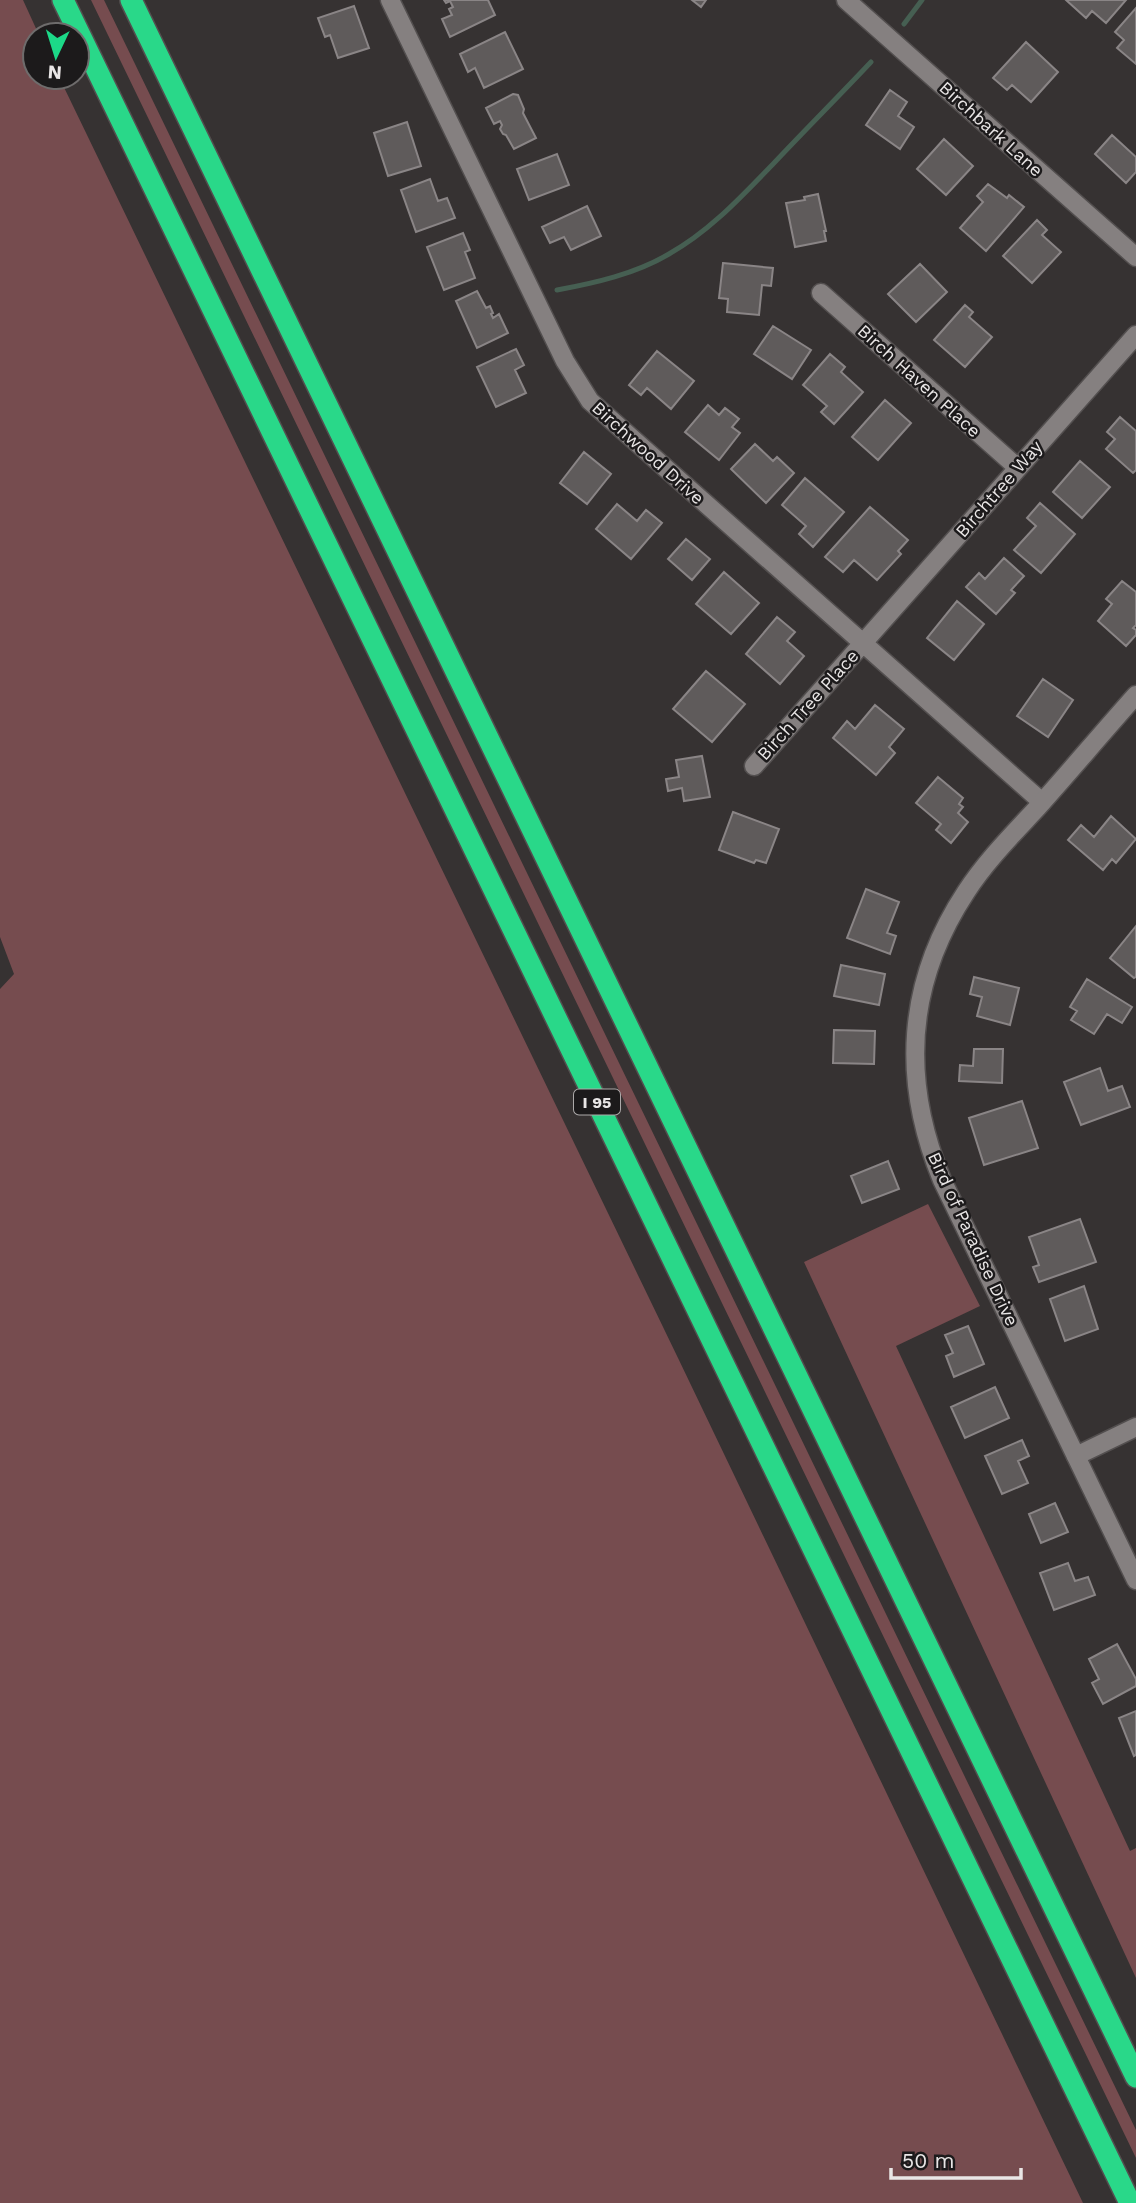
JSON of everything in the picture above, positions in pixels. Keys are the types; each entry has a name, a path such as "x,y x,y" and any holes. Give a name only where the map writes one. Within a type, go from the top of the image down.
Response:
{"highway":[{"name":"I 95","path":"63,0 1130,2203"},
{"path":"131,0 1136,2077"}],"street":[{"name":"Birchwood Drive","path":"390,0 565,361 584,392 606,416 1042,802"},
{"name":"Birchbark Lane","path":"846,0 1136,257"},
{"name":"Birch Haven Place","path":"821,293 1018,468"},
{"name":"Birchtree Way","path":"863,645 1136,335"},
{"name":"Birch Tree Place","path":"754,766 863,645"},
{"name":"Bird of Paradise Drive","path":"1136,695 976,877 957,907 937,944 924,984 915,1048 916,1085 923,1125 942,1180 1136,1580"},
{"path":"1076,1456 1136,1427"}],"shaded area":[{"path":"0,0 23,0 33,21 21,21 21,91 66,91 1083,2203 0,2203 0,989 14,974 0,937"},
{"path":"91,0 104,0 1136,2130 1136,2158"},
{"path":"928,1204 980,1306 896,1346 1130,1851 1136,1848 1136,1978 804,1262"}],"building":[{"path":"444,0 488,0 495,15 450,37 442,19 452,15 449,9 453,7 450,1 446,3"},
{"path":"692,0 706,0 701,7"},
{"path":"1066,0 1126,0 1106,23 1092,11 1086,18"},
{"path":"354,6 369,48 338,58 330,35 325,37 318,18"},
{"path":"1136,8 1136,64 1117,48 1124,40 1115,32"},
{"path":"505,32 523,69 484,88 475,68 468,72 460,54"},
{"path":"1026,42 1058,72 1031,102 1012,85 1007,90 993,78"},
{"path":"890,90 907,102 898,116 914,127 900,149 866,125"},
{"path":"513,94 518,95 523,113 536,138 514,149 500,129 500,121 494,124 486,108"},
{"path":"407,122 421,166 388,176 374,133"},
{"path":"1112,135 1136,157 1136,172 1126,183 1095,154"},
{"path":"944,139 973,166 946,195 917,169"},
{"path":"557,154 569,185 529,200 517,169"},
{"path":"430,179 438,201 447,198 455,218 416,232 401,190"},
{"path":"988,184 1024,207 986,251 960,228 983,202 977,196"},
{"path":"818,194 826,241 795,247 786,203 805,200 804,197"},
{"path":"587,206 601,236 571,250 564,237 550,243 542,227"},
{"path":"1037,220 1047,230 1042,235 1061,252 1032,283 1003,256"},
{"path":"463,233 470,250 465,252 475,278 444,290 427,247"},
{"path":"723,263 773,268 771,286 762,285 759,315 727,312 728,299 719,298"},
{"path":"920,264 947,292 916,322 888,294"},
{"path":"477,291 486,308 490,306 493,318 499,314 508,333 477,348 456,301"},
{"path":"965,305 973,312 969,317 992,337 965,367 934,340"},
{"path":"773,326 811,350 792,379 754,354"},
{"path":"516,349 524,365 515,370 526,393 496,407 477,367"},
{"path":"657,351 694,381 671,409 647,388 641,395 629,385"},
{"path":"830,354 845,367 841,372 863,392 834,424 821,412 827,406 803,385"},
{"path":"885,400 911,423 878,460 852,437"},
{"path":"708,405 719,415 725,408 739,419 732,427 740,433 719,460 685,432"},
{"path":"1120,417 1136,431 1136,470 1133,473 1106,449 1115,439 1107,432"},
{"path":"755,444 773,461 777,457 794,473 766,503 731,469"},
{"path":"584,452 611,474 587,504 560,483"},
{"path":"1080,461 1110,487 1082,518 1053,492"},
{"path":"805,478 844,512 813,547 799,534 806,526 782,505"},
{"path":"1040,503 1075,534 1041,573 1014,550 1036,526 1027,518"},
{"path":"617,504 637,521 646,510 662,523 631,559 596,529"},
{"path":"870,507 908,540 898,551 901,554 877,580 854,560 843,572 825,557"},
{"path":"686,539 710,559 692,580 668,559"},
{"path":"1004,558 1024,576 1011,590 1015,593 996,614 966,587 979,573 985,579"},
{"path":"724,572 759,603 731,634 696,604"},
{"path":"1122,581 1136,592 1136,625 1133,628 1136,635 1126,646 1098,621 1112,604 1106,599"},
{"path":"957,601 984,624 954,660 927,638"},
{"path":"777,617 795,632 787,641 804,656 780,684 746,654"},
{"path":"706,671 745,704 712,742 673,709"},
{"path":"1043,679 1073,700 1048,737 1017,716"},
{"path":"875,705 904,729 889,747 895,753 876,775 833,738 847,721 855,729"},
{"path":"702,756 710,797 684,801 682,788 668,791 666,779 679,777 676,760"},
{"path":"938,777 963,798 959,804 963,807 958,813 968,822 951,843 936,830 941,824 916,803"},
{"path":"733,812 779,829 766,863 756,860 754,863 719,850"},
{"path":"1111,816 1136,839 1116,863 1112,859 1103,870 1068,840 1081,825 1094,837"},
{"path":"866,889 899,902 887,933 896,936 890,954 847,938"},
{"path":"1136,926 1136,977 1134,978 1110,958"},
{"path":"841,965 885,974 879,1005 834,996"},
{"path":"974,977 1019,988 1010,1025 977,1016 982,997 970,994"},
{"path":"1087,979 1132,1007 1122,1023 1107,1014 1094,1034 1071,1020 1077,1011 1070,1007"},
{"path":"834,1030 875,1031 874,1064 833,1063"},
{"path":"974,1049 1003,1049 1002,1083 959,1081 960,1065 973,1066"},
{"path":"1100,1068 1108,1091 1122,1086 1130,1107 1081,1125 1064,1082"},
{"path":"1022,1101 1038,1148 984,1165 969,1118"},
{"path":"888,1161 899,1189 862,1203 851,1176"},
{"path":"1080,1219 1096,1262 1039,1282 1033,1267 1039,1265 1029,1237"},
{"path":"1084,1286 1098,1329 1065,1341 1050,1299"},
{"path":"968,1326 984,1364 954,1377 946,1356 953,1353 945,1335"},
{"path":"995,1387 1009,1418 965,1438 951,1407"},
{"path":"1022,1440 1029,1456 1018,1461 1028,1483 1002,1494 985,1456"},
{"path":"1055,1503 1068,1532 1041,1543 1029,1514"},
{"path":"1068,1563 1075,1581 1088,1577 1095,1595 1054,1610 1040,1573"},
{"path":"1117,1644 1136,1679 1136,1686 1103,1704 1092,1683 1099,1679 1089,1659"},
{"path":"1136,1711 1136,1755 1134,1756 1119,1718"}],"waterway":[{"path":"904,24 922,0"},
{"path":"557,290 600,281 642,267 669,254 698,235 724,213 871,62"}]}
